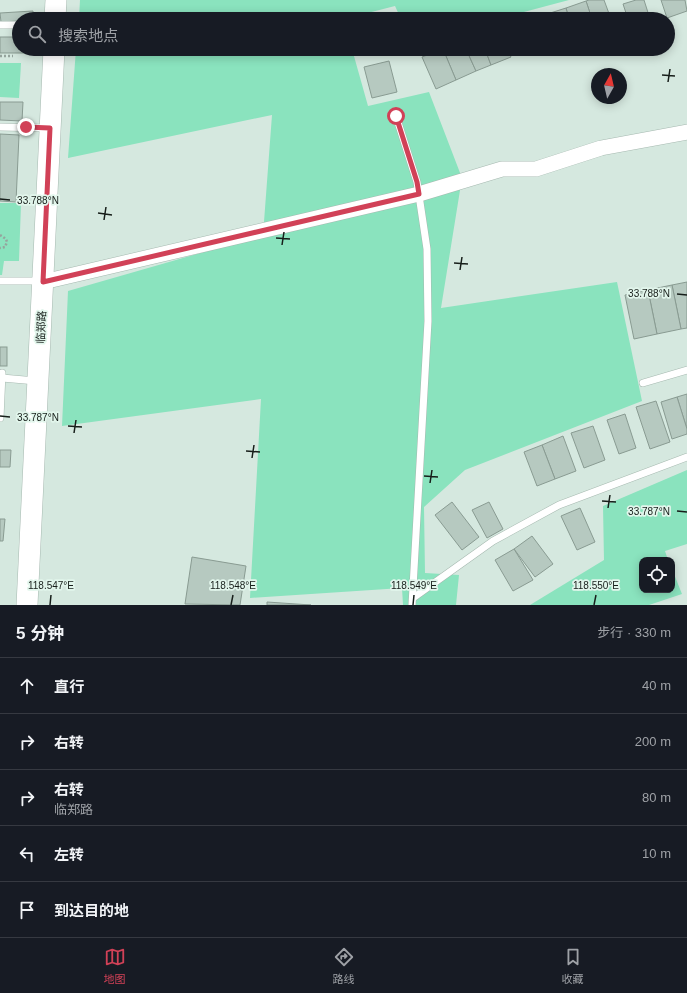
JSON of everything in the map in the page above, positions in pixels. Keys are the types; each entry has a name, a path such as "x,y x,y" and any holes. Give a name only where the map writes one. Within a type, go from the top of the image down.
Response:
{"main road":[{"path":"55,12 56,0"},
{"name":"临郑路","path":"27,605 54,56"}],"street":[{"path":"43,282 419,194 502,169 536,169 601,148 687,132"}],"lane":[{"path":"0,25 12,25"},
{"path":"396,116 417,182 428,249 428,321 413,601"},
{"path":"0,127 50,128"},
{"path":"0,282 43,282"},
{"path":"643,383 687,370"},
{"path":"0,418 2,376 38,381"},
{"path":"413,601 493,542 559,505 687,457"}],"path":[{"path":"0,56 13,56"},
{"path":"0,235 6,239 7,242 5,247 0,248"}],"green space":[{"path":"80,0 569,0 524,12 398,12 395,6 371,12 79,12"},
{"path":"75,56 354,56 368,106 429,92 462,178 441,308 617,282 642,401 465,470 424,507 425,573 459,575 456,605 403,605 402,588 250,598 261,399 62,426 68,291 263,235 272,115 68,158"},
{"path":"0,63 21,63 19,98 0,97"},
{"path":"0,203 21,203 19,261 4,261 2,275 0,275"},
{"path":"687,470 687,544 665,551 667,557 639,557 639,593 675,593 675,576 682,594 649,605 530,605 604,560 603,506"}],"building":[{"path":"604,0 608,12 590,12 586,1"},
{"path":"636,0 644,0 648,12 626,12 623,4"},
{"path":"661,0 685,0 687,11 675,15 675,12 665,12"},
{"path":"586,1 590,12 567,12 566,8"},
{"path":"566,8 567,12 553,12"},
{"path":"12,12 12,21 1,22 0,13"},
{"path":"0,37 12,37 12,53 0,53"},
{"path":"446,56 469,56 476,71 456,80"},
{"path":"446,56 456,80 436,89 422,57"},
{"path":"469,56 488,56 491,65 476,71"},
{"path":"488,56 511,57 491,65"},
{"path":"389,61 397,92 372,98 364,67"},
{"path":"0,102 23,102 22,121 0,120"},
{"path":"0,134 19,135 16,202 0,201"},
{"path":"687,282 687,328 681,329 672,285"},
{"path":"672,285 681,329 657,334 648,290"},
{"path":"648,290 657,334 634,339 625,295"},
{"path":"0,347 7,347 7,366 0,366"},
{"path":"687,394 687,429 677,397"},
{"path":"677,397 687,429 687,434 672,439 661,402"},
{"path":"656,401 670,442 650,449 636,407"},
{"path":"625,414 636,448 619,454 607,420"},
{"path":"593,426 605,460 584,468 571,433"},
{"path":"563,436 576,471 555,479 542,445"},
{"path":"542,445 555,479 537,486 524,452"},
{"path":"0,450 11,450 10,467 0,467"},
{"path":"452,502 479,537 462,550 435,515"},
{"path":"489,502 503,529 487,538 472,510"},
{"path":"580,508 595,542 577,550 561,516"},
{"path":"0,519 5,519 3,541 0,541"},
{"path":"532,536 553,564 535,577 514,549"},
{"path":"514,549 533,580 513,591 495,560"},
{"path":"192,557 246,566 240,605 185,604"},
{"path":"267,602 311,605 267,605"}],"route":[{"path":"26,127 50,128 43,282 419,194 417,182 396,116"}]}
